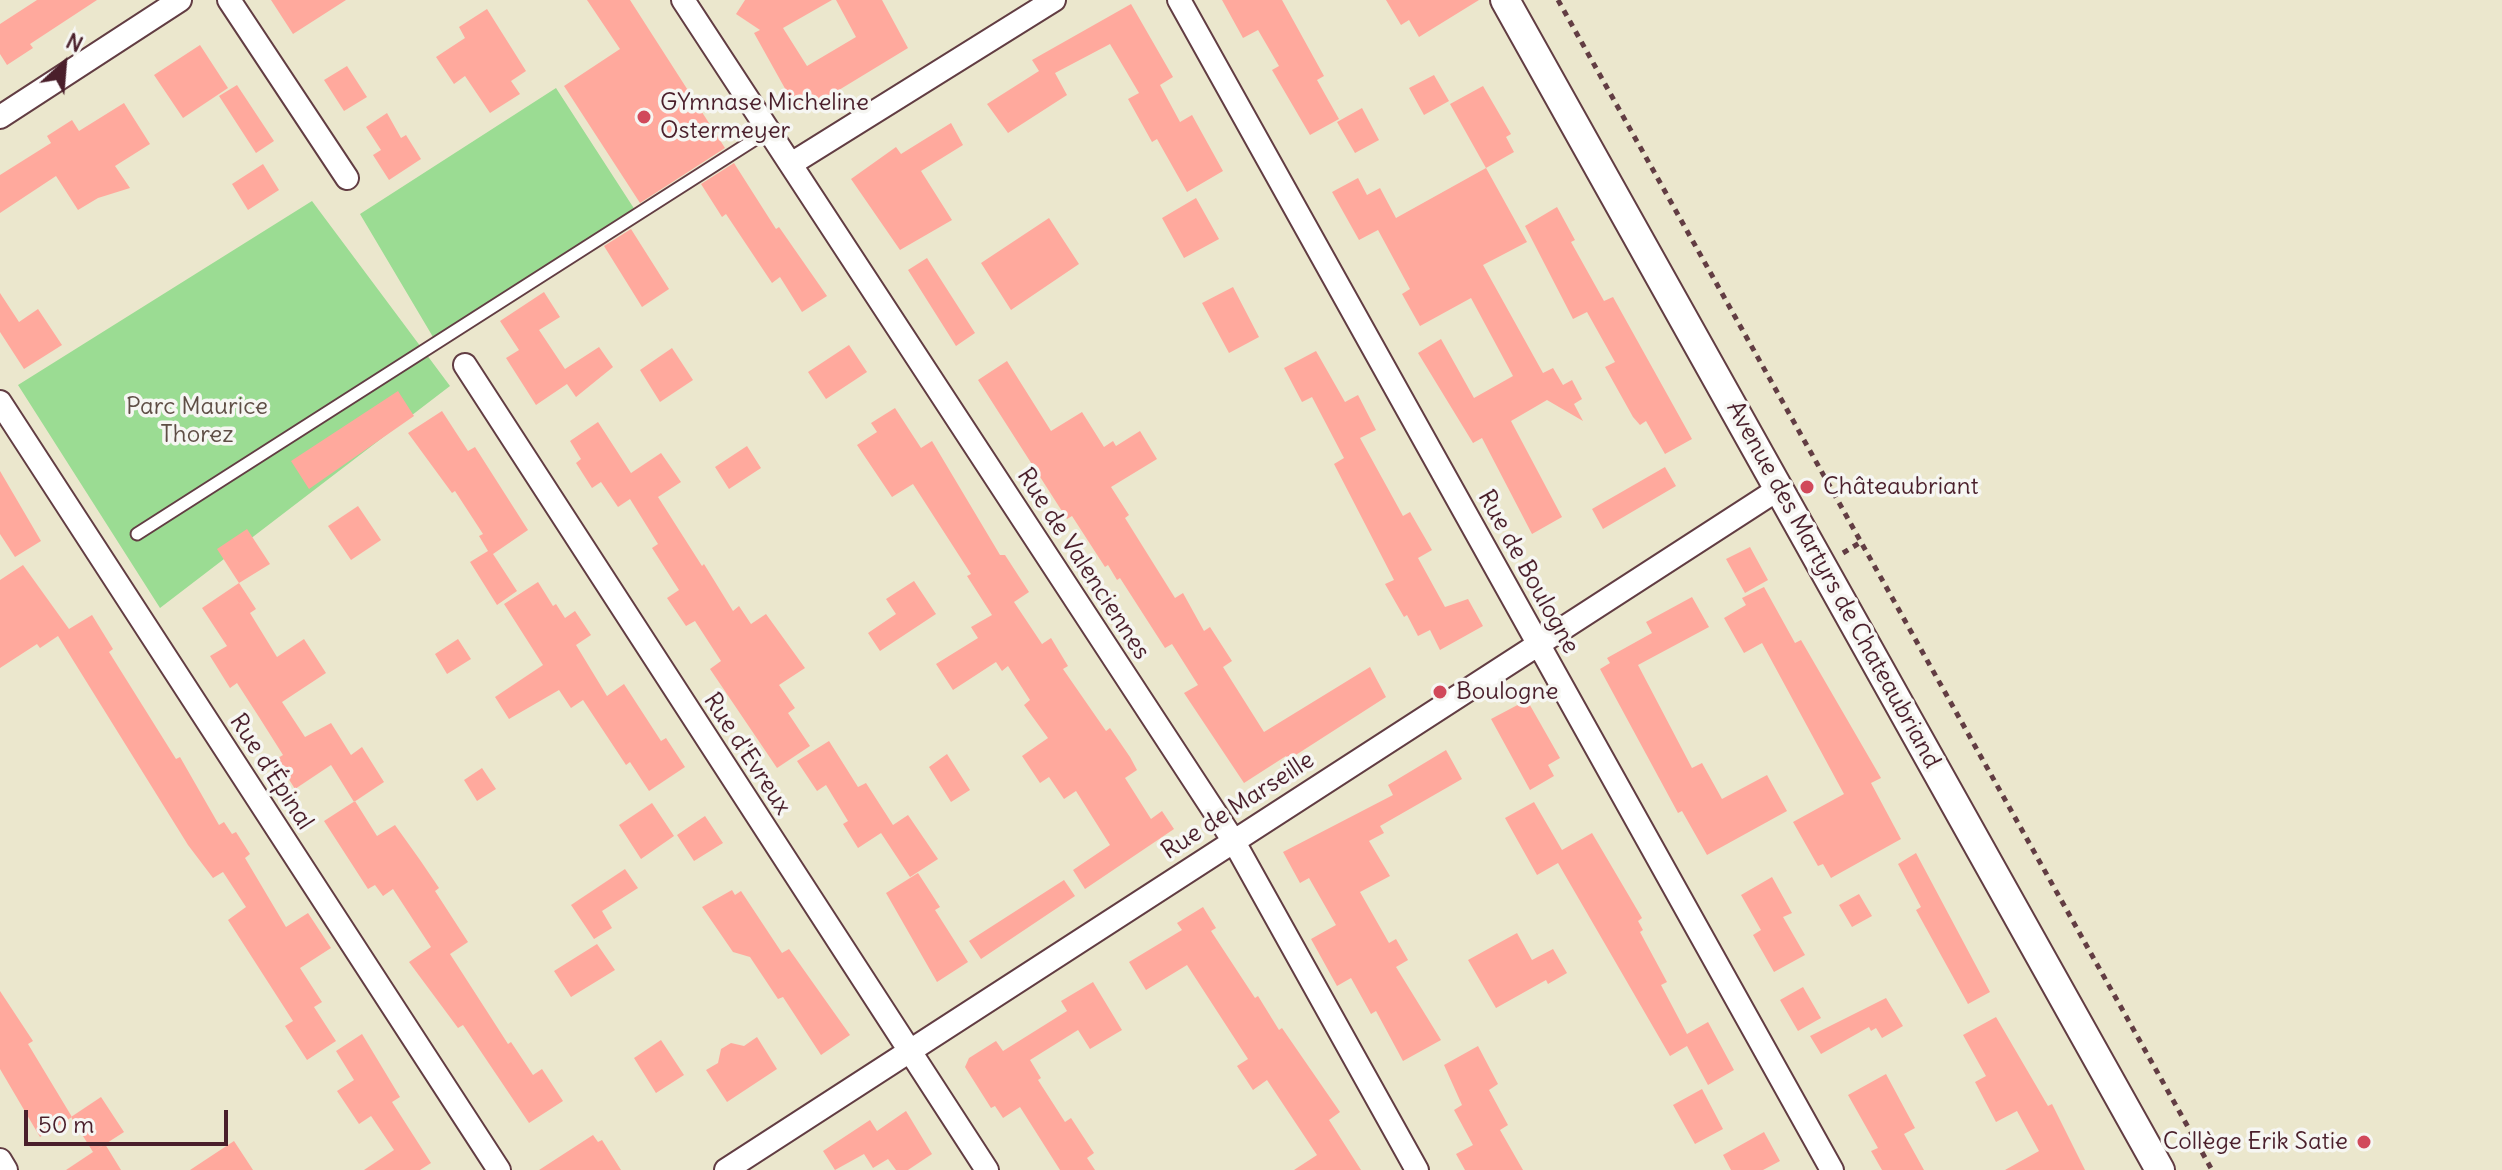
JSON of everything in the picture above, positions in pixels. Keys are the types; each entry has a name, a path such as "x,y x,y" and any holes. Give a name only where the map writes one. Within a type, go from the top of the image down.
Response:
{"street":[{"path":"0,117 180,0"},
{"path":"229,0 347,178"},
{"name":"Rue de Valenciennes","path":"683,0 1233,840 1417,1170"},
{"path":"791,164 1054,0"},
{"name":"Rue de Boulogne","path":"1179,0 1832,1170"},
{"name":"Avenue des Martyrs de Chateaubriand","path":"1505,0 2160,1170"},
{"name":"Rue d'Evreux","path":"465,365 987,1170"},
{"name":"Rue d'Épinal","path":"0,402 499,1170"},
{"name":"Rue de Marseille","path":"726,1170 1780,488"},
{"path":"0,1160 6,1170"}],"lane":[{"path":"137,534 768,131"}],"path":[{"path":"1558,0 2212,1170"}],"green space":[{"path":"556,88 635,210 433,337 360,214"},
{"name":"Parc Maurice Thorez","path":"312,201 450,386 160,608 18,385"}],"building":[{"path":"37,0 97,0 30,44 33,48 7,65 0,54 0,24"},
{"path":"271,0 346,0 293,34"},
{"name":"GYmnase Micheline Ostermeyer","path":"587,0 630,0 725,148 640,203 564,86 620,49"},
{"path":"745,0 832,0 783,28 807,66 856,37 836,0 882,0 908,48 834,93 797,110 754,33 760,30 736,14"},
{"path":"1222,0 1282,0 1324,76 1317,80 1339,119 1310,135 1272,70 1279,66 1258,30 1243,38"},
{"path":"1386,0 1479,0 1419,37 1409,20 1401,25"},
{"path":"1131,4 1173,77 1160,85 1180,122 1192,115 1223,171 1187,192 1157,139 1152,142 1128,99 1139,93 1110,44 1055,73 1067,95 1008,133 987,104 1039,71 1032,60"},
{"path":"487,9 526,71 511,81 520,94 490,113 465,76 454,84 436,57 465,38 459,27"},
{"path":"200,45 228,88 183,118 154,75"},
{"path":"347,66 367,97 344,111 324,80"},
{"path":"1434,75 1449,101 1424,115 1409,88"},
{"path":"237,85 274,141 256,153 219,96"},
{"path":"1483,86 1511,134 1506,137 1514,152 1486,168 1450,104"},
{"path":"124,103 150,144 115,166 130,188 98,198 78,210 56,176 0,213 0,175 51,143 47,136 72,120 79,131"},
{"path":"1362,108 1379,140 1355,153 1337,122"},
{"path":"387,113 401,138 406,135 421,159 389,180 373,155 381,150 366,127"},
{"path":"951,123 963,145 921,171 952,220 900,250 851,179 896,147 901,154"},
{"path":"734,163 776,229 779,227 827,296 802,312 780,277 772,283 726,214 722,217 701,184"},
{"path":"263,164 279,190 248,210 232,184"},
{"path":"1486,168 1527,242 1483,265 1543,373 1553,368 1563,385 1572,380 1582,399 1574,404 1583,421 1547,400 1511,421 1562,517 1532,534 1482,438 1473,443 1418,353 1441,339 1474,398 1513,376 1471,298 1420,326 1402,294 1410,289 1378,230 1359,240 1332,192 1358,178 1367,195 1380,188 1396,218"},
{"path":"1196,198 1219,239 1184,258 1162,218"},
{"path":"1557,207 1575,240 1571,242 1604,301 1613,297 1692,439 1665,454 1646,421 1640,425 1633,417 1605,367 1615,362 1587,312 1573,319 1525,226"},
{"path":"1049,218 1079,264 1011,310 981,263"},
{"path":"631,229 669,289 642,307 604,246"},
{"path":"927,258 975,333 956,346 908,270"},
{"path":"1233,287 1259,337 1229,353 1202,303"},
{"path":"544,292 560,317 539,330 565,369 599,347 613,367 576,397 567,384 536,405 506,358 519,350 500,321"},
{"path":"0,293 19,322 38,309 62,345 24,369 0,332"},
{"path":"849,345 867,372 826,399 808,372"},
{"path":"672,348 693,380 660,402 640,370"},
{"path":"1316,351 1345,402 1358,395 1376,430 1360,438 1403,516 1410,512 1432,550 1418,558 1445,607 1468,599 1483,626 1440,650 1430,630 1418,636 1385,584 1394,580 1334,464 1344,458 1312,397 1302,402 1284,368"},
{"path":"1007,361 1051,431 1082,412 1104,447 1113,441 1116,446 1140,431 1157,459 1111,487 1129,515 1125,518 1175,598 1183,593 1204,631 1210,627 1232,661 1223,667 1264,732 1370,667 1386,697 1288,760 1286,756 1244,783 1184,693 1198,685 1172,644 1165,648 1120,578 1117,580 1108,565 1105,567 1072,516 1067,519 978,380"},
{"path":"398,391 414,416 309,489 291,461"},
{"path":"895,408 921,448 932,441 1000,555 1005,555 1029,592 1014,602 1042,644 1051,638 1068,666 1063,669 1106,731 1110,728 1130,757 1137,770 1125,778 1151,819 1162,811 1174,829 1085,889 1073,870 1110,845 1076,791 1064,799 1049,777 1040,783 1022,756 1048,738 1024,705 1030,700 1008,666 1002,671 996,662 953,690 936,664 978,638 971,627 992,615 967,576 971,574 913,484 892,497 857,445 877,432 871,423"},
{"path":"442,411 468,451 475,447 528,530 493,554 517,591 497,605 470,562 488,551 479,536 483,534 455,491 452,493 408,433"},
{"path":"598,422 631,473 661,453 681,482 658,497 702,566 704,564 733,611 739,606 751,624 766,614 805,668 779,685 795,708 788,713 810,746 777,768 710,669 721,661 695,621 686,626 667,598 679,590 652,548 658,544 630,499 618,507 601,482 592,488 576,463 581,459 570,441"},
{"path":"747,446 761,468 729,489 715,467"},
{"path":"1665,467 1676,486 1603,529 1592,509"},
{"path":"0,471 41,541 15,557 0,534"},
{"path":"358,506 381,540 351,560 328,526"},
{"path":"247,529 270,564 239,583 217,549"},
{"path":"1750,547 1768,580 1745,593 1726,559"},
{"path":"23,565 69,629 92,615 113,649 109,652 176,759 180,757 219,825 224,822 232,834 236,832 250,854 245,858 286,927 308,913 331,948 300,968 322,1002 314,1007 336,1041 307,1060 285,1026 293,1021 228,920 246,907 223,872 213,878 188,845 58,636 40,648 37,644 0,668 0,580"},
{"path":"914,581 936,614 880,651 868,633 896,614 886,599"},
{"path":"538,582 553,606 556,604 565,618 575,611 591,635 576,645 607,696 624,684 661,741 666,738 685,767 649,791 630,762 626,765 583,700 571,708 559,690 509,719 495,697 543,665 504,604"},
{"path":"239,583 256,609 250,613 277,657 304,639 326,673 282,702 305,737 331,723 351,755 362,747 384,782 354,802 331,765 295,789 276,759 283,755 259,717 237,683 230,688 210,656 227,646 202,608"},
{"path":"1764,587 1795,643 1801,640 1881,778 1871,783 1901,839 1831,878 1823,864 1818,866 1793,822 1844,794 1762,643 1744,653 1724,618 1746,605 1742,598"},
{"path":"1692,597 1709,627 1638,665 1692,768 1702,763 1722,799 1767,775 1787,811 1707,855 1682,811 1678,813 1600,669 1610,663 1607,658 1652,633 1646,622"},
{"path":"458,639 471,659 447,674 435,654"},
{"path":"1527,700 1560,758 1548,765 1554,776 1530,790 1491,719"},
{"path":"829,741 858,787 866,783 893,825 908,815 938,859 910,877 881,833 858,848 843,824 848,821 826,785 817,791 797,761"},
{"path":"1446,750 1462,779 1380,826 1384,833 1369,841 1390,876 1360,892 1389,943 1396,939 1408,960 1396,967 1441,1040 1403,1061 1376,1011 1371,1014 1351,978 1337,986 1311,939 1336,925 1309,878 1300,883 1283,852 1393,795 1388,785"},
{"path":"947,754 970,790 951,802 929,767"},
{"path":"482,768 496,789 477,801 464,780"},
{"path":"355,801 377,836 395,825 420,860 439,888 435,891 468,942 450,954 508,1044 511,1042 533,1075 542,1069 563,1101 529,1123 463,1025 458,1028 409,962 431,947 393,889 383,896 375,885 368,889 324,821"},
{"path":"1534,802 1562,850 1592,833 1642,918 1638,921 1643,930 1640,932 1667,982 1661,985 1687,1034 1708,1022 1734,1070 1708,1085 1687,1046 1670,1056 1558,863 1537,875 1505,818"},
{"path":"652,803 674,836 641,859 619,825"},
{"path":"705,816 723,843 694,861 677,835"},
{"path":"1916,853 1990,992 1968,1004 1916,910 1921,907 1898,864"},
{"path":"625,869 638,888 602,911 612,928 594,939 571,905"},
{"path":"918,873 940,907 935,910 968,962 937,982 886,893"},
{"path":"1772,877 1792,913 1783,917 1805,955 1774,972 1753,935 1761,930 1741,895"},
{"path":"1064,880 1075,896 981,959 969,941"},
{"path":"732,890 735,895 741,891 782,953 789,949 850,1035 821,1055 783,997 778,999 750,957 733,952 702,907"},
{"path":"1859,894 1872,916 1852,927 1839,905"},
{"path":"1203,907 1216,928 1211,931 1255,998 1258,996 1279,1030 1282,1028 1340,1112 1329,1120 1361,1170 1294,1170 1317,1155 1267,1080 1253,1090 1237,1066 1248,1059 1187,965 1146,990 1129,962 1182,930 1177,923"},
{"path":"1517,933 1532,960 1553,949 1567,973 1548,984 1546,980 1496,1008 1468,960"},
{"path":"597,944 615,970 571,997 554,971"},
{"path":"1093,982 1122,1030 1090,1049 1078,1030 1030,1060 1041,1078 1038,1080 1065,1122 1071,1118 1094,1153 1087,1158 1095,1170 1060,1170 1020,1107 1003,1118 995,1106 991,1108 965,1067 969,1058 996,1041 1003,1051 1067,1011 1061,1001"},
{"path":"1803,987 1821,1018 1798,1031 1780,1000"},
{"path":"0,991 33,1041 28,1044 72,1117 40,1137 0,1069"},
{"path":"1886,998 1903,1026 1882,1038 1876,1028 1871,1031 1869,1027 1821,1054 1810,1036"},
{"path":"1996,1017 2048,1106 2052,1104 2085,1170 2005,1170 2039,1151 2017,1111 1996,1122 1975,1082 1986,1076 1963,1035"},
{"path":"362,1034 400,1097 392,1102 431,1163 420,1170 364,1170 394,1150 371,1116 359,1124 337,1091 354,1080 336,1051"},
{"path":"757,1037 777,1069 727,1102 706,1070 718,1063 721,1049 731,1043 744,1046"},
{"path":"661,1040 684,1075 656,1093 634,1058"},
{"path":"1478,1046 1498,1084 1489,1090 1508,1125 1500,1130 1523,1170 1465,1170 1456,1154 1473,1145 1454,1110 1462,1105 1444,1065"},
{"path":"1886,1074 1915,1128 1904,1134 1924,1170 1882,1170 1871,1151 1878,1148 1848,1095"},
{"path":"1702,1089 1723,1129 1695,1144 1673,1105"},
{"path":"101,1097 124,1132 93,1152 71,1117"},
{"path":"906,1111 932,1154 908,1170 896,1170 888,1159 873,1168 864,1154 835,1170 823,1151 870,1120 877,1131"},
{"path":"1764,1132 1780,1161 1763,1170 1731,1170 1723,1155"},
{"path":"593,1135 598,1142 602,1140 621,1170 539,1170"},
{"path":"234,1141 253,1170 190,1170"},
{"path":"105,1144 121,1170 66,1170"}],"place":[{"name":"GYmnase Micheline Ostermeyer","path":"644,117"},
{"name":"Châteaubriant","path":"1807,487"},
{"name":"Boulogne","path":"1440,692"},
{"name":"Collège Erik Satie","path":"2364,1142"}]}
